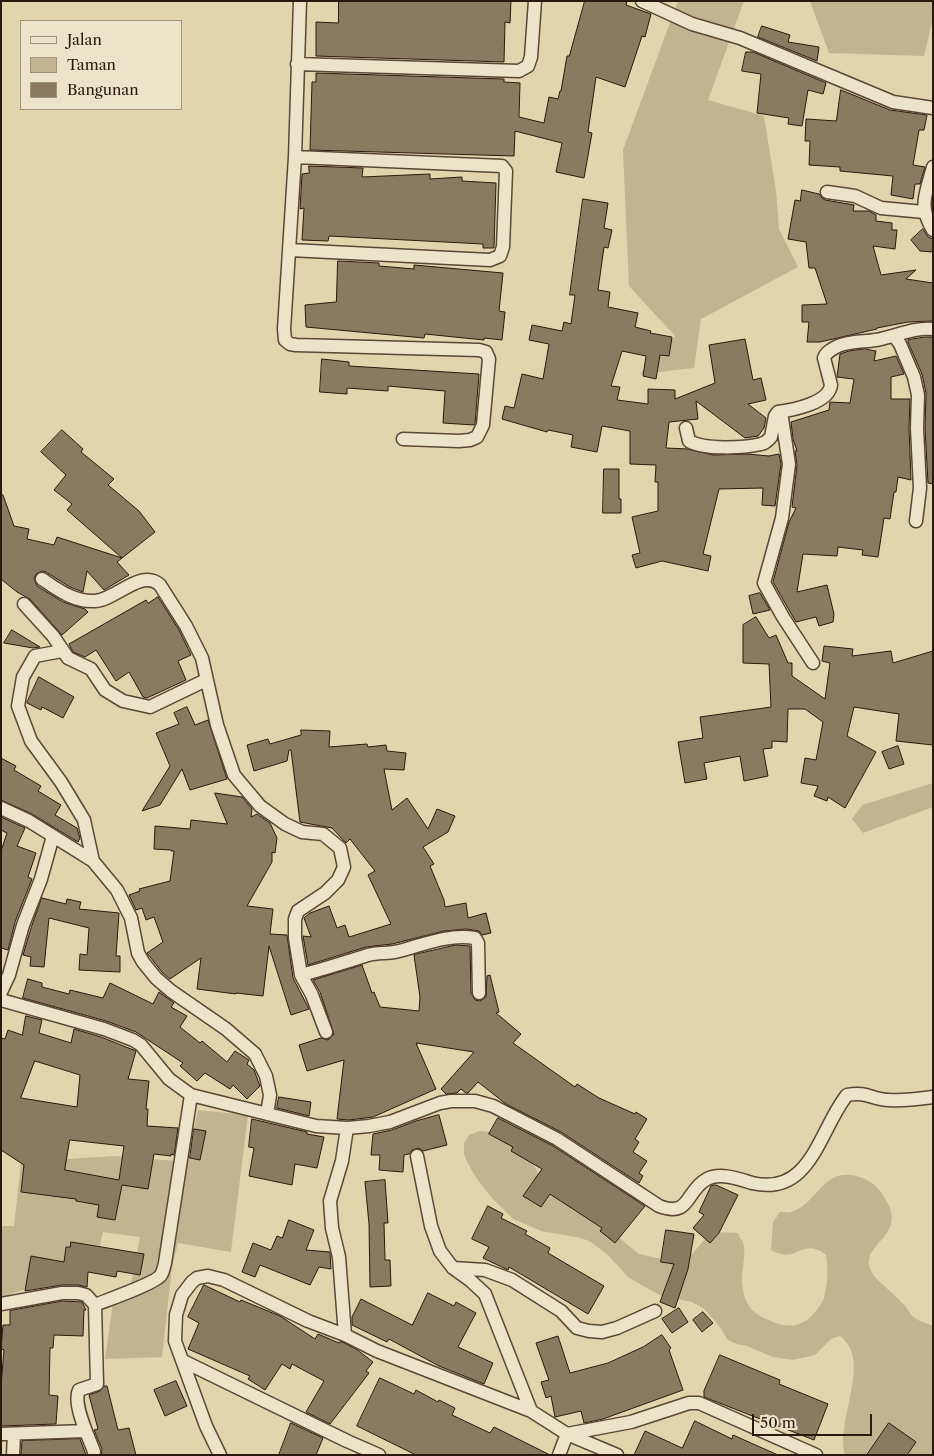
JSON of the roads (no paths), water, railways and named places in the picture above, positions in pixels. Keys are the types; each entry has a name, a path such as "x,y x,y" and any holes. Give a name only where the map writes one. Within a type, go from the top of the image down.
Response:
{"street":[{"path":"300,1 295,157 284,340 296,345 479,350 487,354 489,364 483,425 479,434 470,440 459,441 403,439"},
{"path":"297,64 519,71 528,66 531,56 535,1"},
{"path":"642,1 692,24 740,38 893,102 933,108"},
{"path":"290,250 490,260 500,256 503,247 506,172 504,167 488,164 295,157"},
{"path":"933,168 924,201 924,212 933,230"},
{"path":"827,192 855,196 880,208 924,212"},
{"path":"686,428 689,440 704,446 762,444 771,437 775,416 778,412 810,404 824,397 831,390 824,358 828,352 850,342 875,340 922,329 933,329"},
{"path":"894,336 900,344 911,369 918,395 917,428 920,488 916,521"},
{"path":"781,412 789,464 782,518 764,583 782,617 813,663"},
{"path":"42,579 64,594 82,600 98,601 136,582 150,580 160,585 186,626 202,658 217,725 234,775 260,806 285,824 302,832 323,834 340,848 344,867 338,880 325,893 296,914 295,938 301,975 312,995 326,1032"},
{"path":"24,604 53,636 68,658 91,669 105,690 123,701 150,707 206,680"},
{"path":"62,651 35,656 23,677 18,706 31,741 61,782 84,820 94,861"},
{"path":"1,808 29,820 94,861 117,890 131,918 138,953 156,978 171,992 226,1029 255,1054 266,1076 270,1095 267,1114"},
{"path":"1,992 9,975 23,925 41,879 54,836"},
{"path":"301,975 368,955 382,952 397,952 430,941 466,937 475,938 478,943 479,993"},
{"path":"1,1000 126,1036 141,1046 169,1079 191,1095 316,1126 347,1128 390,1122 446,1102 461,1100 475,1101 493,1106 557,1139 659,1206 670,1210 677,1209 684,1204 698,1185 708,1178 719,1177 760,1184 781,1184 801,1172 809,1163 838,1106 847,1095 858,1093 887,1100 933,1097"},
{"path":"95,1305 156,1280 161,1275 165,1263 191,1095"},
{"path":"346,1335 339,1257 332,1228 330,1201 343,1155 347,1128"},
{"path":"417,1156 432,1226 440,1251 453,1268 485,1294 531,1410"},
{"path":"453,1268 485,1270 512,1280 561,1311 577,1328 589,1331 602,1332 617,1328 655,1311"},
{"path":"220,1455 206,1426 175,1341 176,1315 179,1304 187,1289 192,1282 202,1277 213,1276 308,1321 346,1335 377,1352 531,1410 567,1434 614,1454"},
{"path":"1,1304 71,1293 88,1296 95,1305 97,1384 82,1388 77,1394 78,1406 94,1452"},
{"path":"183,1361 379,1455"},
{"path":"567,1434 631,1422 689,1403 699,1403 816,1455"},
{"path":"13,1455 8,1434 86,1430"},
{"path":"559,1455 567,1434"}]}
